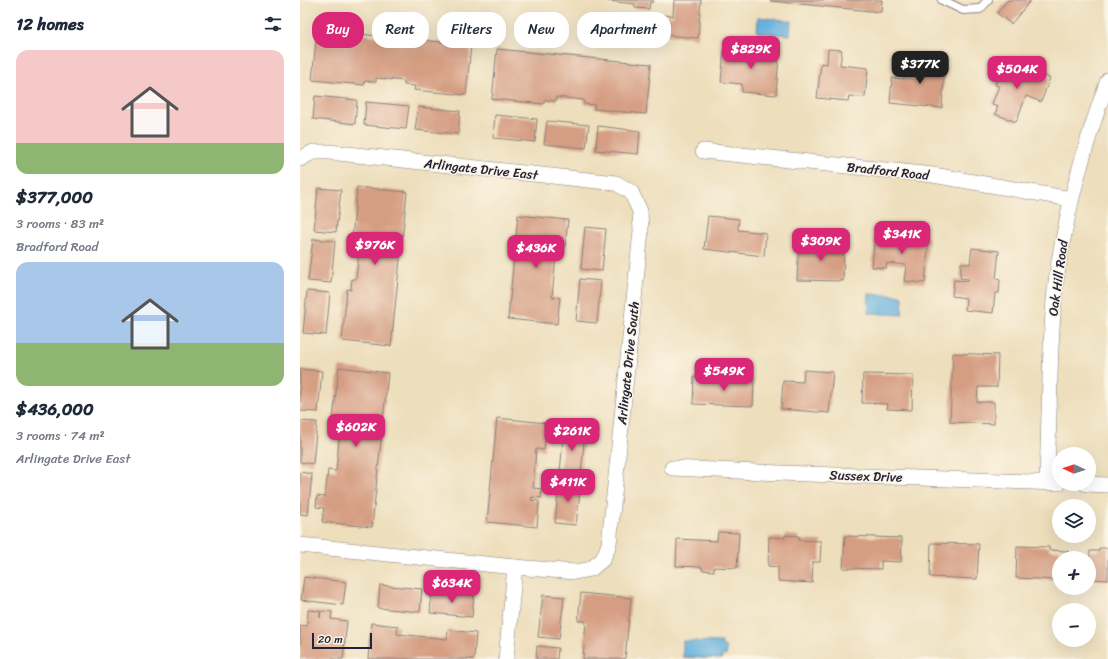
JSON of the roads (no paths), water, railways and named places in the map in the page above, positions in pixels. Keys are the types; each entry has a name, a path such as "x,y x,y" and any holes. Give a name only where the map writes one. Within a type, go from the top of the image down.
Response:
{"street":[{"name":"Oak Hill Road","path":"1053,447 1051,337 1057,274 1071,199 1083,153 1108,80"},
{"name":"Bradford Road","path":"703,151 933,175 1071,199"},
{"name":"Arlingate Drive East","path":"300,159 313,152 329,152 610,182 616,183 631,192"},
{"name":"Arlingate Drive South","path":"515,567 575,572 591,569 604,559 609,544 641,232 640,211 631,192"},
{"name":"Sussex Drive","path":"672,468 1052,483"},
{"path":"1096,484 1108,485"},
{"path":"300,545 515,567 506,659"}],"lane":[{"path":"942,0 963,10 980,9 988,0"}],"water":[{"path":"758,17 791,21 790,35 757,32"},
{"path":"869,294 903,296 902,315 868,313"},
{"path":"683,641 722,642 722,646 726,647 726,656 722,655 722,659 683,657"}]}
